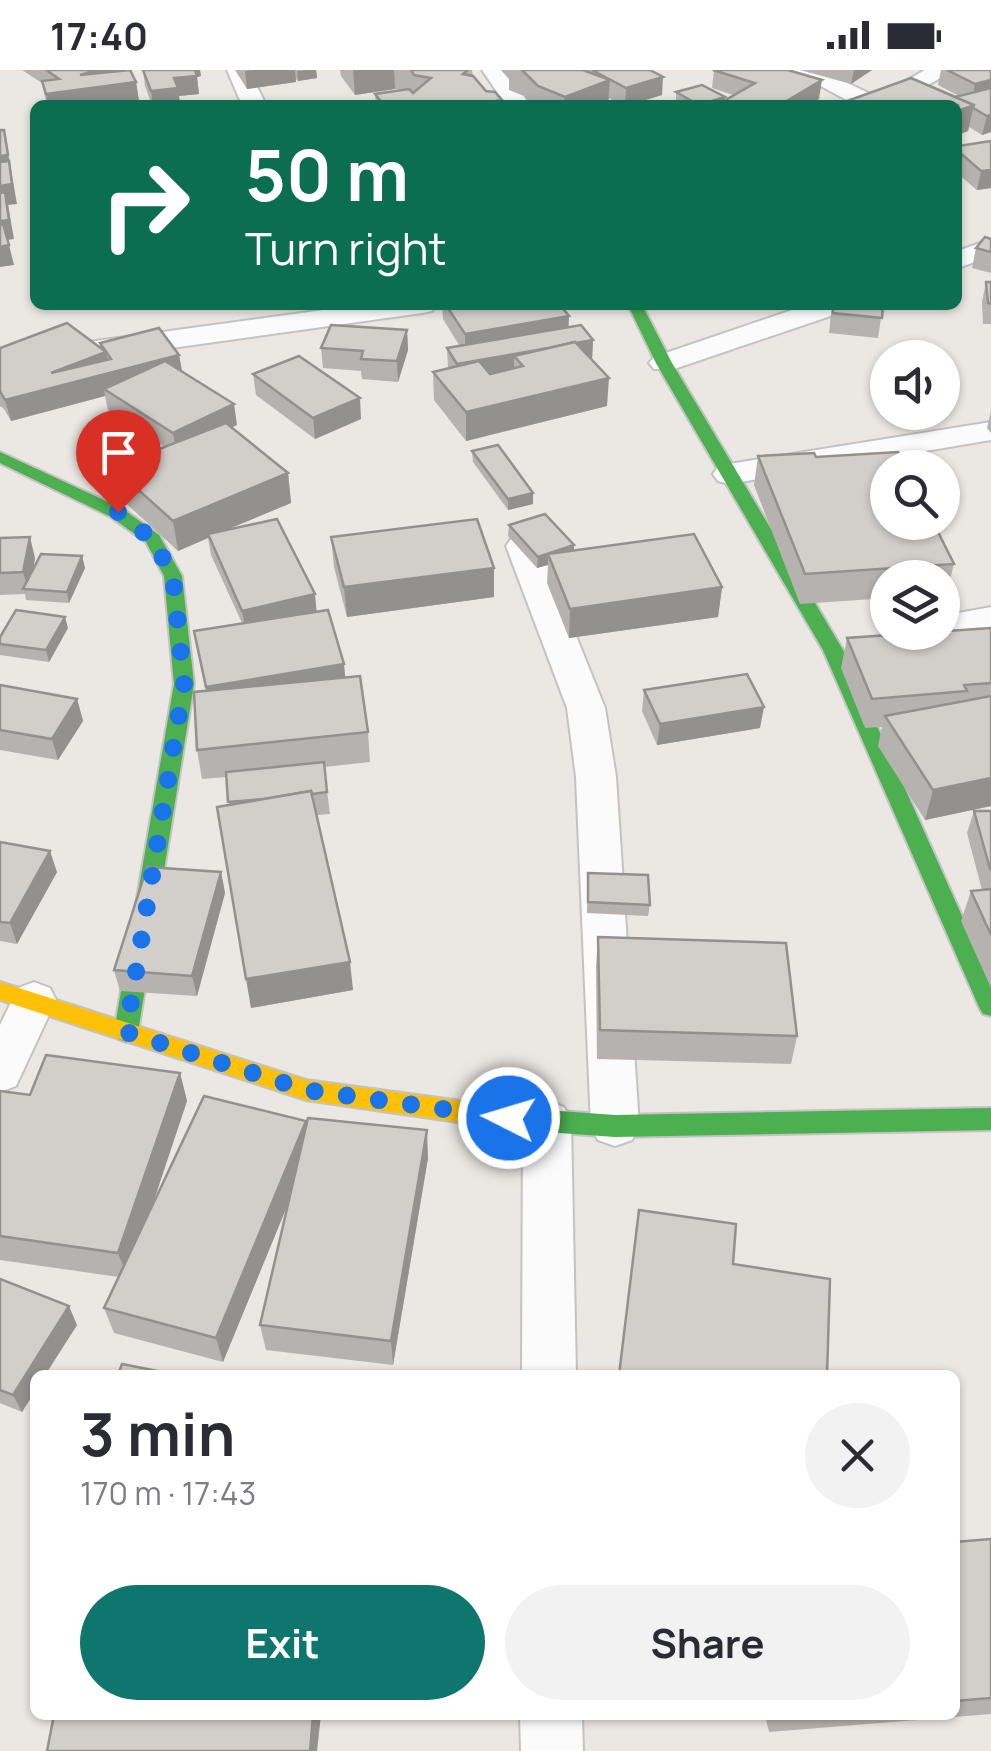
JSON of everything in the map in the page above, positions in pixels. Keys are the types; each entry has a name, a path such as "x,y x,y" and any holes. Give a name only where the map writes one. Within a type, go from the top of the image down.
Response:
{"street":[{"path":"238,70 252,100"},
{"path":"493,70 514,100"},
{"path":"802,70 866,100"},
{"path":"886,100 942,70"},
{"path":"962,258 991,247"},
{"path":"0,363 386,310"},
{"path":"638,310 664,363 729,474 870,629"},
{"path":"664,363 820,310"},
{"path":"729,474 991,431"},
{"path":"0,458 118,512 152,539 173,576 184,684 126,1032"},
{"path":"524,546 586,708 596,777 615,1126"},
{"path":"960,624 991,618"},
{"path":"883,650 991,1007"},
{"path":"0,1073 17,995 306,1090 471,1116 615,1126 991,1119"},
{"path":"547,1121 549,1370"},
{"path":"552,1720 552,1751"}],"building":[{"path":"46,70 97,70 80,75 130,70 136,82 46,94 42,81 59,79"},
{"path":"143,70 195,70 197,76 174,78 178,88 151,91"},
{"path":"411,70 468,70 463,74 473,76 486,91 495,92 502,100 380,100 375,94 409,89 413,93 431,78 414,75"},
{"path":"522,70 583,70 610,80 565,97 538,86"},
{"path":"592,70 650,70 663,77 626,88"},
{"path":"713,70 788,70 822,80 788,100 726,100 755,83"},
{"path":"947,70 991,70 991,80 975,84"},
{"path":"911,78 974,105 962,110 962,100 850,100"},
{"path":"702,85 725,97 690,100 676,92"},
{"path":"991,88 991,115 987,116 955,97"},
{"path":"0,130 4,130 8,155 0,156"},
{"path":"991,141 991,170 981,171 962,154 962,145"},
{"path":"9,161 12,184 0,186 0,162"},
{"path":"5,192 9,220 0,221 0,193"},
{"path":"3,224 9,245 0,247 0,225"},
{"path":"985,237 991,239 991,252 976,248"},
{"path":"986,282 991,282 991,304 988,303"},
{"path":"449,310 564,310 569,316 465,334"},
{"path":"833,310 883,310 882,318"},
{"path":"67,323 106,352 51,373 111,359 100,343 159,328 179,355 5,400 0,391 0,348"},
{"path":"331,325 407,330 397,361 361,359 363,351 321,348"},
{"path":"581,325 593,340 457,364 447,348"},
{"path":"575,342 609,378 466,412 433,372 479,361 490,374 523,366 514,356"},
{"path":"299,356 360,398 313,418 253,374"},
{"path":"165,361 234,404 173,433 104,389"},
{"path":"226,423 288,473 173,521 113,467"},
{"path":"498,445 533,493 508,499 472,451"},
{"path":"814,453 816,457 870,454 870,540 942,540 952,560 870,560 870,570 805,574 758,456"},
{"path":"545,514 574,545 538,557 509,525"},
{"path":"277,519 315,594 242,611 208,534"},
{"path":"477,519 494,568 344,587 331,537"},
{"path":"694,534 722,587 570,609 548,554"},
{"path":"30,537 23,572 0,573 0,538"},
{"path":"41,554 82,556 67,592 23,589"},
{"path":"16,610 65,617 46,650 0,644"},
{"path":"328,610 344,664 206,687 194,631"},
{"path":"991,628 991,683 964,685 967,691 872,699 847,638 870,636 870,650 960,650 960,630"},
{"path":"747,674 764,707 660,724 644,690"},
{"path":"360,676 368,732 197,750 194,692"},
{"path":"0,685 77,699 52,739 0,730"},
{"path":"991,696 991,778 933,790 885,716"},
{"path":"324,762 327,792 228,802 226,772"},
{"path":"311,791 350,962 246,979 217,807"},
{"path":"974,811 991,811 991,869 990,869"},
{"path":"0,842 50,851 10,923 0,922"},
{"path":"147,867 221,872 192,976 114,970"},
{"path":"588,873 648,875 650,905 588,902"},
{"path":"991,889 991,935 971,891"},
{"path":"598,937 786,943 797,1036 600,1030"},
{"path":"46,1055 180,1073 118,1253 0,1236 0,1091 30,1095"},
{"path":"204,1096 306,1121 216,1338 104,1308"},
{"path":"308,1118 427,1130 391,1341 260,1325"},
{"path":"639,1210 736,1224 733,1264 830,1279 827,1370 620,1370"},
{"path":"0,1279 69,1306 13,1395 0,1390"},
{"path":"122,1364 153,1370 120,1370"},
{"path":"991,1539 991,1698 960,1701 960,1542"},
{"path":"53,1720 313,1720 310,1751 47,1751"}],"traffic: fast":[{"path":"638,310 664,363 833,650 991,1007"},
{"path":"0,457 117,513 153,539 173,576 184,684 126,1032"},
{"path":"506,1118 615,1126 991,1119"}],"traffic: slow":[{"path":"0,991 306,1090 506,1118"}],"route":[{"path":"118,512 152,539 173,576 184,684 126,1032 306,1090 471,1116 509,1118"}]}
